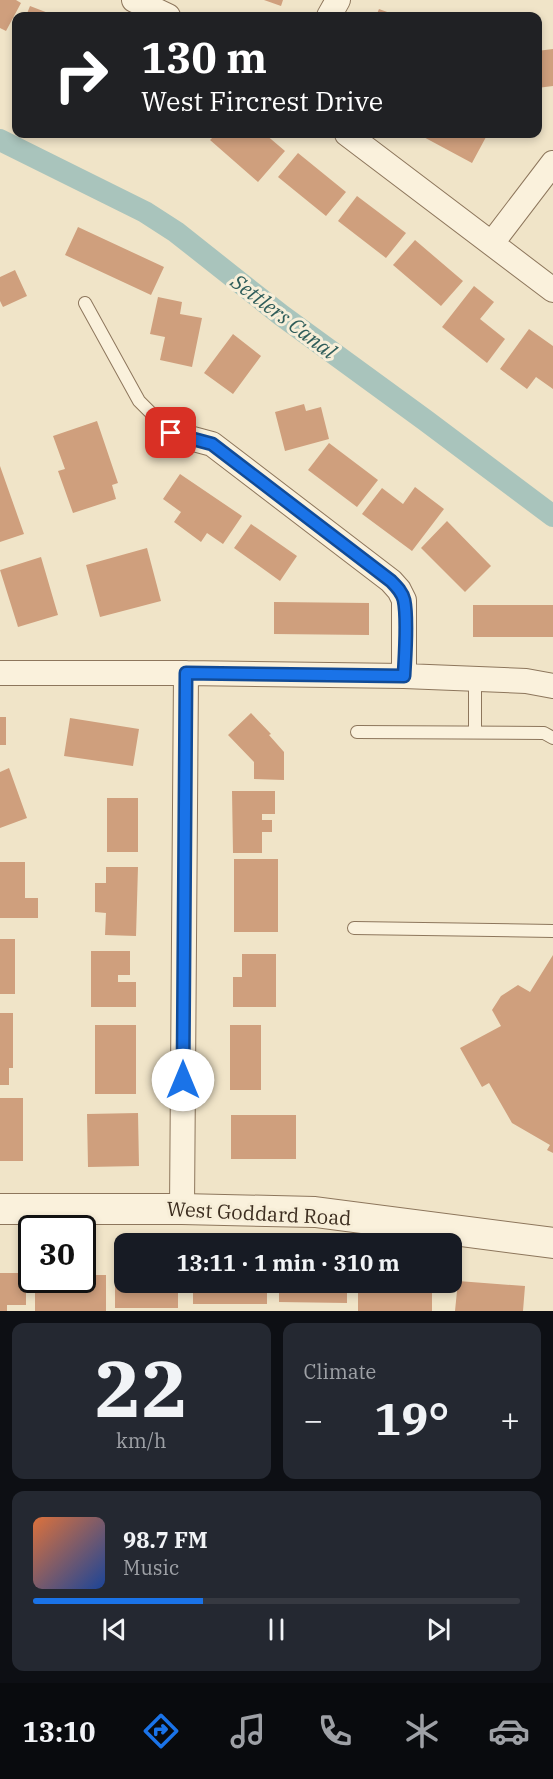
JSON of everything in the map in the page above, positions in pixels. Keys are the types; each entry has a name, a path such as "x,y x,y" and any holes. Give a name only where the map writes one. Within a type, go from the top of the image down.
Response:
{"street":[{"path":"134,0 160,12"},
{"path":"352,138 553,290"},
{"path":"492,243 553,163"},
{"path":"171,433 212,444 391,581 404,600 404,676"},
{"path":"0,673 404,676 526,681 553,686"},
{"path":"182,1209 186,673"},
{"name":"West Goddard Road","path":"0,1209 315,1212 553,1243"}],"lane":[{"path":"85,303 139,401 171,433"},
{"path":"475,679 475,732"},
{"path":"357,732 544,733 553,738"},
{"path":"354,928 553,931"}],"building":[{"path":"0,0 16,0 21,3 16,12 12,12 12,20 6,31 0,28"},
{"path":"264,0 283,0 281,6"},
{"path":"30,6 46,12 28,12"},
{"path":"553,49 553,86 542,87 542,50"},
{"path":"212,138 270,138 285,151 258,182 210,140"},
{"path":"425,138 485,138 472,163"},
{"path":"298,153 346,192 326,216 278,177"},
{"path":"357,196 406,233 386,258 338,221"},
{"path":"78,227 164,267 151,295 65,255"},
{"path":"415,240 463,281 441,306 393,265"},
{"path":"15,270 27,296 3,307 0,301 0,277"},
{"path":"474,286 494,302 480,319 505,339 487,363 442,327"},
{"path":"158,297 182,302 180,314 202,318 192,367 160,360 165,337 150,334"},
{"path":"529,329 553,346 553,389 536,377 527,389 500,369"},
{"path":"233,334 261,356 233,394 204,373"},
{"path":"304,404 306,411 321,407 329,439 285,451 275,412"},
{"path":"97,421 118,483 112,485 116,499 73,513 58,471 65,469 53,436"},
{"path":"329,443 378,480 357,507 308,470"},
{"path":"0,466 24,534 0,542"},
{"path":"180,474 242,516 223,544 207,533 201,542 174,522 181,512 163,499"},
{"path":"415,487 444,509 412,551 362,514 382,488 403,504"},
{"path":"447,521 491,566 465,592 421,548"},
{"path":"251,524 297,556 280,581 234,548"},
{"path":"147,548 161,601 100,617 86,565"},
{"path":"41,557 58,615 18,627 0,570"},
{"path":"274,602 369,603 369,635 274,634"},
{"path":"473,605 553,605 553,637 473,637"},
{"path":"251,713 284,752 284,780 254,779 254,762 228,735"},
{"path":"0,717 6,717 6,745 0,745"},
{"path":"70,718 139,729 133,766 64,756"},
{"path":"9,768 27,818 0,828 0,772"},
{"path":"232,791 275,791 275,814 262,814 262,820 272,820 272,832 262,832 262,853 233,853"},
{"path":"107,798 138,798 138,852 107,852"},
{"path":"234,859 278,859 278,932 234,932"},
{"path":"0,862 25,862 25,898 38,898 38,918 0,918"},
{"path":"106,867 138,867 136,936 105,935 106,913 95,912 95,883 106,883"},
{"path":"0,939 15,939 15,994 0,994"},
{"path":"91,951 130,951 130,975 118,975 118,982 136,982 136,1007 91,1007"},
{"path":"242,954 276,954 276,1007 233,1007 233,977 242,977"},
{"path":"553,955 553,1153 547,1150 550,1145 512,1123 489,1083 482,1087 460,1048 501,1026 492,1010 501,996 518,985 530,992"},
{"path":"0,1013 13,1013 13,1068 9,1068 9,1085 0,1085"},
{"path":"95,1025 136,1025 136,1094 95,1094"},
{"path":"230,1025 261,1025 261,1090 230,1090"},
{"path":"0,1098 23,1098 23,1161 0,1161"},
{"path":"138,1113 139,1166 88,1167 87,1114"},
{"path":"231,1115 296,1115 296,1159 231,1159"},
{"path":"0,1273 18,1273 18,1293 26,1293 26,1305 7,1305 7,1311 0,1311"},
{"path":"96,1275 106,1275 106,1311 35,1311 35,1293 96,1293"},
{"path":"462,1281 525,1286 523,1311 455,1311 457,1293 462,1293"},
{"path":"115,1293 178,1293 178,1308 115,1308"},
{"path":"193,1293 267,1293 267,1304 193,1304"},
{"path":"279,1293 347,1293 347,1303 279,1302"},
{"path":"358,1293 432,1293 432,1311 358,1311"}],"waterway":[{"name":"Settlers Canal","path":"0,140 145,212 176,232 281,315 553,516"}],"route":[{"path":"171,433 212,444 391,581 404,600 405,611 404,676 186,673 183,1080"}]}
